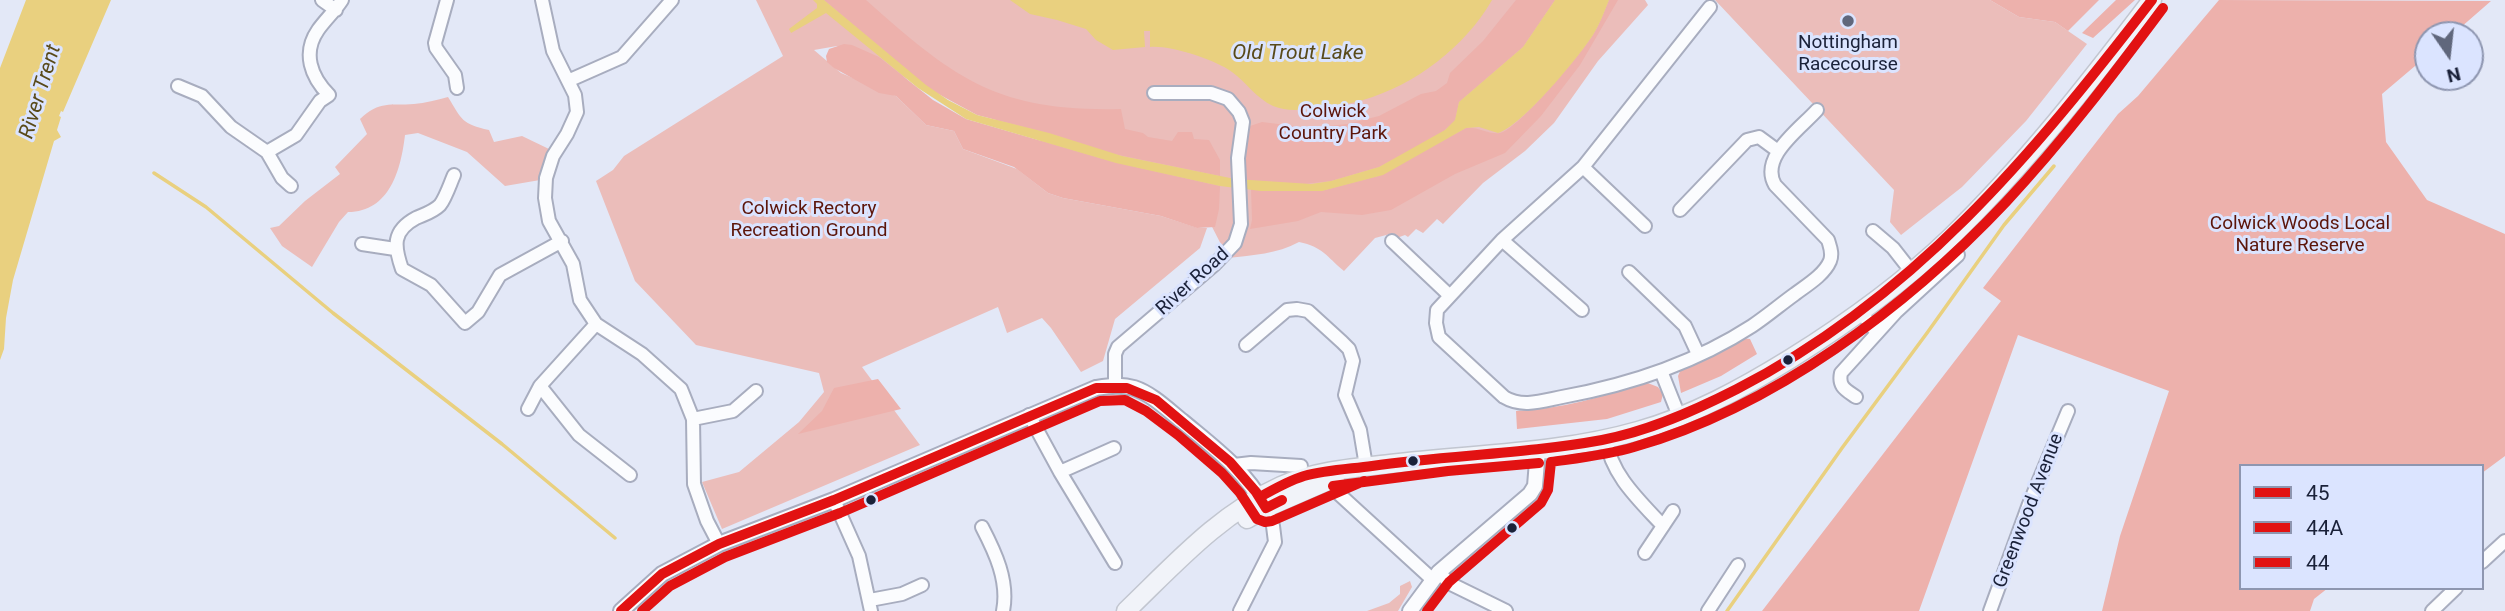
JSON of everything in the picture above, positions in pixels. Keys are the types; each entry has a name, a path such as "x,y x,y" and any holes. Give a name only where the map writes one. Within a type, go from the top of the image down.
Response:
{"main road":[{"path":"1126,611 1202,537 1308,475 1606,439 1679,416 1764,376 1860,312 1947,241 2017,168 2152,0"}],"street":[{"path":"267,152 296,135 320,101 328,95 318,84 311,67 309,52 312,39 319,28 339,5 322,0"},
{"path":"447,0 435,43 455,75 457,88"},
{"path":"542,0 553,51 575,95 577,112 553,156 546,178 545,198 549,221 573,264 580,300 596,324 642,354 681,390 693,419 694,484 707,521 719,544"},
{"path":"569,80 621,57 673,0"},
{"path":"1710,7 1583,167 1502,240 1449,295 1437,310 1436,323 1440,337 1512,402 1524,404 1581,394 1661,371 1752,326 1808,284 1824,270 1830,260 1828,240 1773,181 1772,164 1778,151 1817,110"},
{"path":"178,86 201,96 231,127 267,152 282,178 291,186"},
{"name":"River Road","path":"1115,385 1115,354 1118,346 1214,265 1235,243 1241,224 1238,158 1243,122 1240,112 1228,99 1211,93 1154,97"},
{"path":"1679,210 1746,140 1759,137 1778,151"},
{"path":"1583,167 1645,226"},
{"path":"454,175 441,204 403,227 397,237 395,249 402,269 431,285 465,323 478,312 500,275 562,241"},
{"path":"1873,231 1893,248 1911,271"},
{"path":"1502,240 1579,302"},
{"path":"1399,243 1449,295"},
{"path":"362,244 395,249"},
{"path":"1856,397 1841,386 1841,373 1914,294 1956,260"},
{"path":"1629,272 1685,326 1698,354"},
{"path":"1246,345 1287,310 1297,309 1308,311 1349,349 1353,361 1345,395 1360,430 1362,467"},
{"path":"1860,312 1877,333"},
{"path":"528,409 540,386 596,324"},
{"path":"1661,371 1679,416"},
{"path":"621,611 653,582 680,564 719,544 834,500 1096,387 1115,385 1130,386 1156,400 1234,465 1263,503 1273,526 1275,542 1240,611"},
{"path":"540,386 579,435 631,475"},
{"path":"693,419 733,411 756,391"},
{"name":"Greenwood Avenue","path":"1990,611 2029,504 2068,411"},
{"path":"1029,415 1060,472 1114,554"},
{"path":"1606,439 1615,470 1663,526"},
{"path":"1060,472 1100,460 1114,448"},
{"path":"1410,611 1436,576 1530,494 1535,486 1538,449"},
{"path":"1234,465 1251,463 1301,466"},
{"path":"1339,494 1436,576 1506,611"},
{"path":"834,500 859,556 871,605 922,585"},
{"path":"1645,553 1673,511"},
{"path":"982,527 996,555 1005,593 1003,611"},
{"path":"2484,560 2505,541"},
{"path":"1708,611 1738,565"},
{"path":"2432,611 2454,590"}],"green space":[{"path":"756,0 1645,0 1648,5 1598,61 1554,123 1525,151 1483,183 1443,224 1437,219 1423,233 1416,229 1408,237 1405,235 1394,239 1390,234 1375,238 1344,271 1319,249 1299,242 1273,252 1228,258 1208,219 837,46 814,50 841,73 896,96 926,125 954,131 963,149 1017,169 1048,193 1207,228 1200,248 1115,319 1103,361 1081,372 1042,318 1007,333 998,307 862,367 920,445 722,529 702,482 739,472 799,422 824,392 819,373 696,345 635,281 596,181 613,170 624,156 783,56"},
{"path":"824,0 866,0 926,51 953,70 1009,97 1078,108 1121,109 1125,129 1143,133 1148,137 1172,141 1178,132 1192,132 1194,139 1209,140 1220,160 1220,176 1109,153 1051,134 977,115 931,90"},
{"path":"1516,0 1555,0 1523,47 1459,102 1455,121 1438,136 1379,167 1331,181 1305,184 1243,180 1243,139 1247,127 1262,122 1311,128 1347,124 1379,116 1421,94 1436,91 1447,83 1450,73 1483,41"},
{"path":"1609,0 1618,0 1580,65 1541,116 1505,153 1455,174 1391,210 1362,215 1321,212 1298,221 1250,229 1251,189 1321,191 1378,176 1466,128 1503,132 1537,103 1586,45"},
{"path":"1715,0 1990,0 2019,17 2055,22 2087,44 2026,121 1962,187 1901,235 1890,222 1894,190"},
{"path":"1990,0 2099,0 2068,31 2055,22 2019,17"},
{"path":"2116,0 2135,0 2093,38 2082,33"},
{"name":"Colwick Woods Local Nature Reserve","path":"2219,0 2491,1 2468,21 2414,21 2414,67 2382,94 2386,142 2427,200 2505,234 2505,456 2484,472 2484,464 2239,464 2239,590 2325,590 2314,599 2310,611 2102,611 2120,536 2169,391 2018,335 1919,611 1762,611 2001,301 1983,288 2118,114 2138,96"},
{"path":"844,44 879,57 933,100 966,119 1114,162 1220,186 1215,227 1197,228 1161,216 1048,193 1014,167 963,149 954,131 926,125 896,96 879,93 834,68 827,62 826,56 829,49"},
{"path":"448,97 464,120 473,126 489,130 494,142 522,136 549,149 540,180 505,186 467,152 418,133 405,135 391,186 374,205 348,212 312,267 282,246 270,228 279,226 305,201 340,174 335,167 367,134 360,119 380,106 418,104"},
{"path":"1742,338 1750,339 1757,354 1721,376 1681,393 1678,376 1682,367"},
{"path":"878,379 901,409 798,434 822,411 834,388"},
{"path":"1645,382 1658,387 1663,394 1661,402 1607,419 1517,429 1516,411 1582,401"},
{"path":"1410,581 1412,587 1398,611 1367,611 1389,603 1400,594 1400,586"}],"water":[{"name":"River Trent","path":"26,0 111,0 59,116 61,117 57,130 61,137 54,141 13,280 4,349 0,360 0,68"},
{"path":"813,0 824,0 926,85 977,115 1049,133 1122,156 1235,179 1311,184 1379,167 1445,130 1455,120 1459,102 1523,47 1555,0 1609,0 1586,46 1535,105 1508,128 1498,133 1479,127 1466,128 1383,175 1322,191 1261,191 1220,186 1116,163 966,119 918,88 826,13 791,33 789,29 817,8"},
{"name":"Old Trout Lake","path":"1010,0 1492,0 1468,33 1453,48 1437,62 1401,85 1354,102 1293,110 1267,103 1232,72 1215,63 1181,51 1150,47 1150,31 1144,31 1145,47 1113,50 1096,40 1086,29 1030,14"}],"waterway":[{"path":"1727,611 2004,225 2054,166"},
{"path":"154,173 206,207 333,313 502,444 615,538"}],"transit line":[{"name":"45","path":"1260,497 1292,480 1321,472 1545,448 1620,436 1671,419 1737,389 1801,353 1860,312 1914,267 2015,167 2152,0"},
{"name":"44","path":"1427,611 1449,582 1541,503 1548,490 1551,462 1634,447 1686,429 1737,406 1836,348 1926,279 1968,241 2027,179 2068,131 2163,8"},
{"name":"45","path":"621,611 662,574 719,544 834,500 1096,388 1127,388 1156,400 1230,462 1266,508 1282,500"},
{"name":"44A","path":"642,611 670,586 725,557 840,513 1100,401 1125,400 1146,411 1222,473 1240,493 1257,519 1265,522 1364,481"},
{"name":"44A","path":"1333,486 1448,471 1539,463"}],"place":[{"name":"Nottingham Racecourse","path":"1848,21"}],"park label":[{"name":"Colwick Country Park","path":"1333,123"},
{"name":"Colwick Rectory Recreation Ground","path":"809,220"}]}
